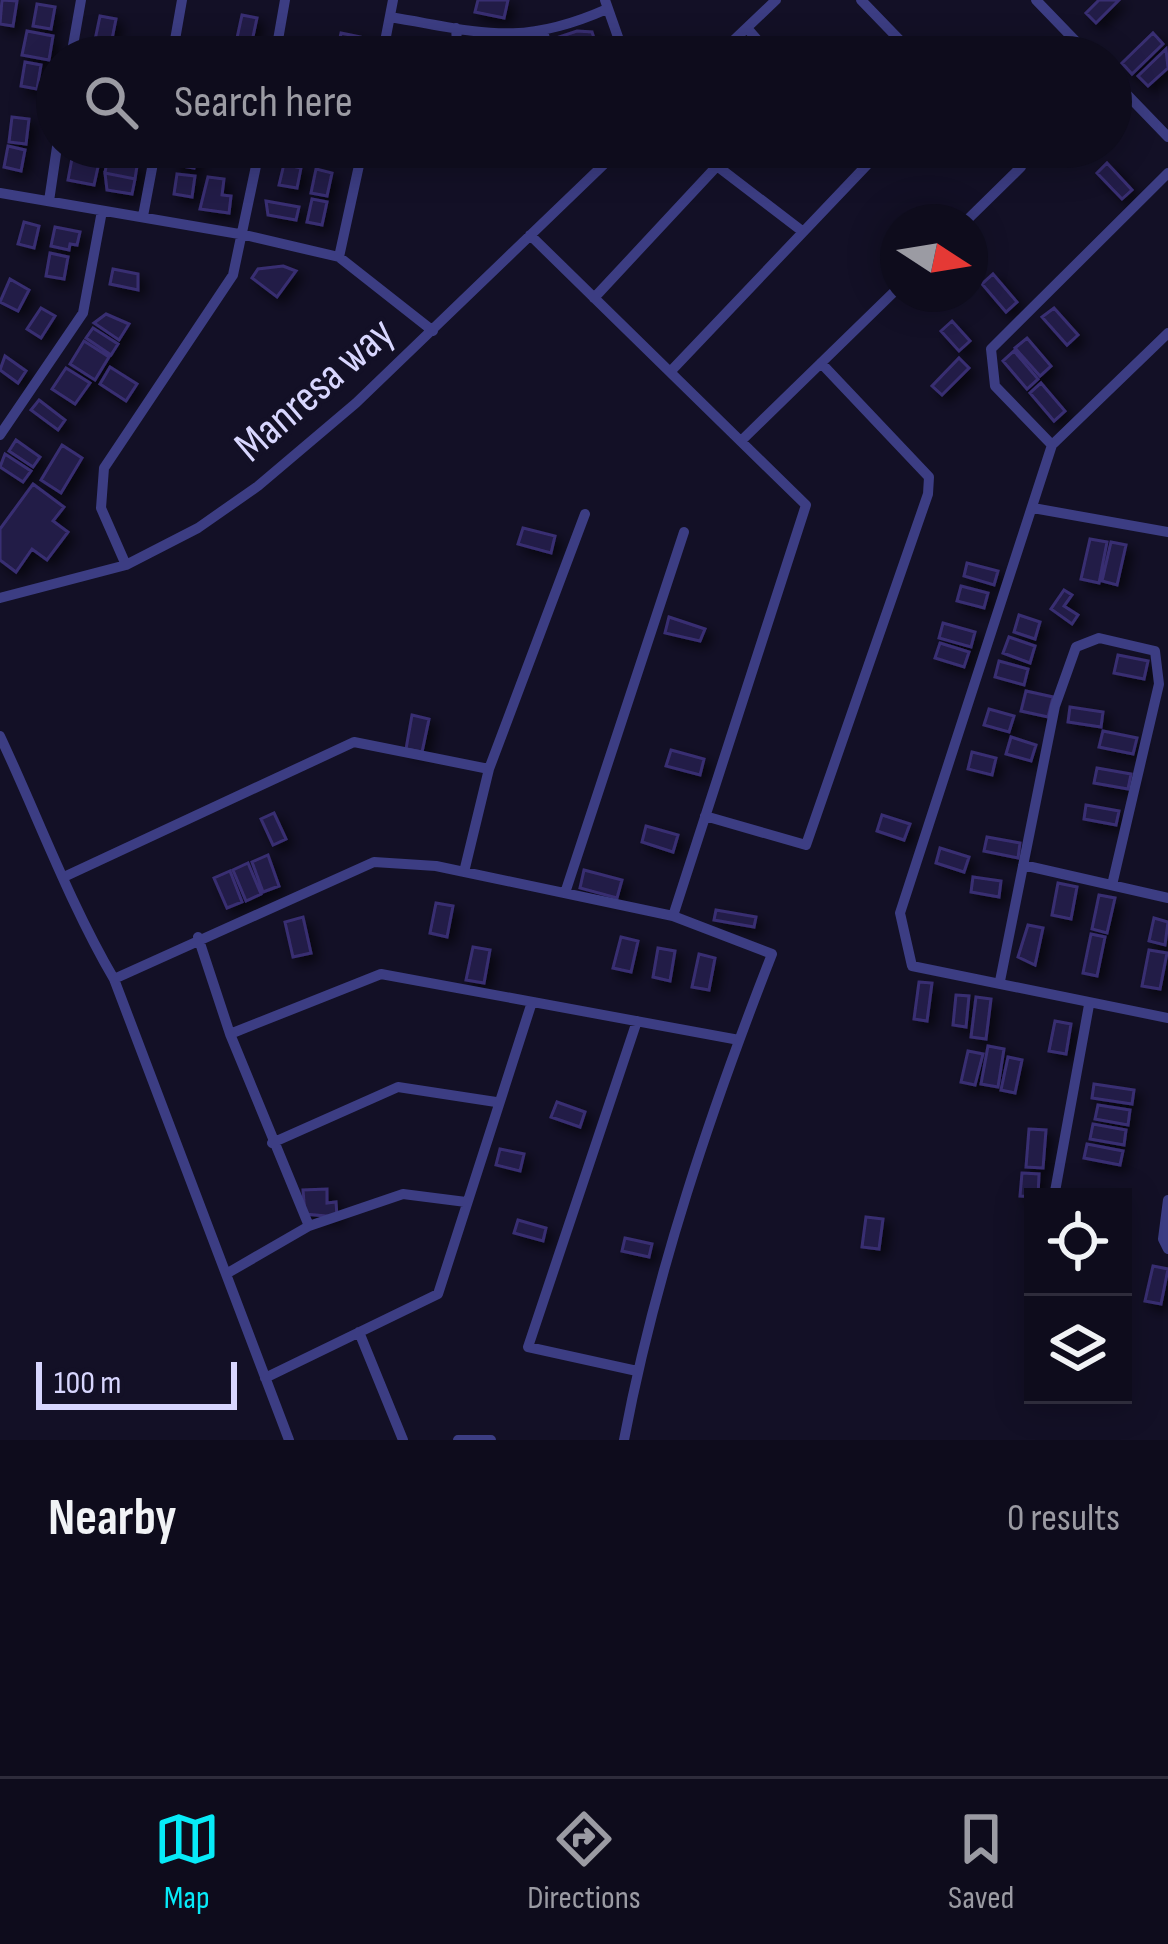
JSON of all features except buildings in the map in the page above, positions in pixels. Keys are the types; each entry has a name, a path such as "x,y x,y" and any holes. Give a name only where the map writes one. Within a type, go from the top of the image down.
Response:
{"street":[{"path":"75,36 81,0"},
{"path":"176,36 182,0"},
{"path":"279,36 285,0"},
{"path":"386,36 393,0"},
{"path":"738,36 776,0"},
{"path":"861,0 896,36"},
{"path":"1036,0 1071,36"},
{"path":"390,17 501,36 544,34 606,4 617,36"},
{"path":"456,28 457,36"},
{"path":"747,28 754,36"},
{"path":"1132,100 1168,137"},
{"path":"49,201 54,168"},
{"path":"143,216 152,168"},
{"path":"126,565 100,508 104,468 227,286 245,235 256,168"},
{"path":"340,257 359,168"},
{"name":"Manresa way","path":"0,598 126,565 198,528 281,470 600,168"},
{"path":"594,298 715,168"},
{"path":"720,168 802,231"},
{"path":"670,372 863,168"},
{"path":"983,204 1020,168"},
{"path":"1052,445 995,386 992,350 1168,173"},
{"path":"1,197 143,216 340,257 433,331"},
{"path":"0,435 82,313 102,211"},
{"path":"530,235 806,505 673,916"},
{"path":"741,441 880,306"},
{"path":"1168,333 1052,445 900,913 912,967 1168,1018"},
{"path":"705,817 806,845 928,494 929,478 821,363"},
{"path":"1033,508 1168,532"},
{"path":"464,872 489,769 585,514"},
{"path":"565,893 684,532"},
{"path":"1000,981 1055,706 1076,647 1099,638 1155,651 1159,684 1112,885"},
{"path":"0,736 66,877 79,920 114,979 289,1440"},
{"path":"66,877 354,742 489,769"},
{"path":"114,979 198,937 374,862 464,872 673,916 772,954 739,1040 637,1371 624,1440"},
{"path":"1023,865 1168,898"},
{"path":"198,937 272,1144 309,1226"},
{"path":"230,1034 381,974 739,1040"},
{"path":"265,1378 438,1294 496,1102 532,1002"},
{"path":"1056,1188 1089,1005"},
{"path":"637,1371 528,1347 638,1021"},
{"path":"272,1144 398,1087 496,1102"},
{"path":"226,1274 309,1226 403,1194 466,1202"},
{"path":"1168,1200 1162,1239 1168,1249"},
{"path":"359,1332 403,1440"},
{"path":"458,1440 491,1440"}]}
